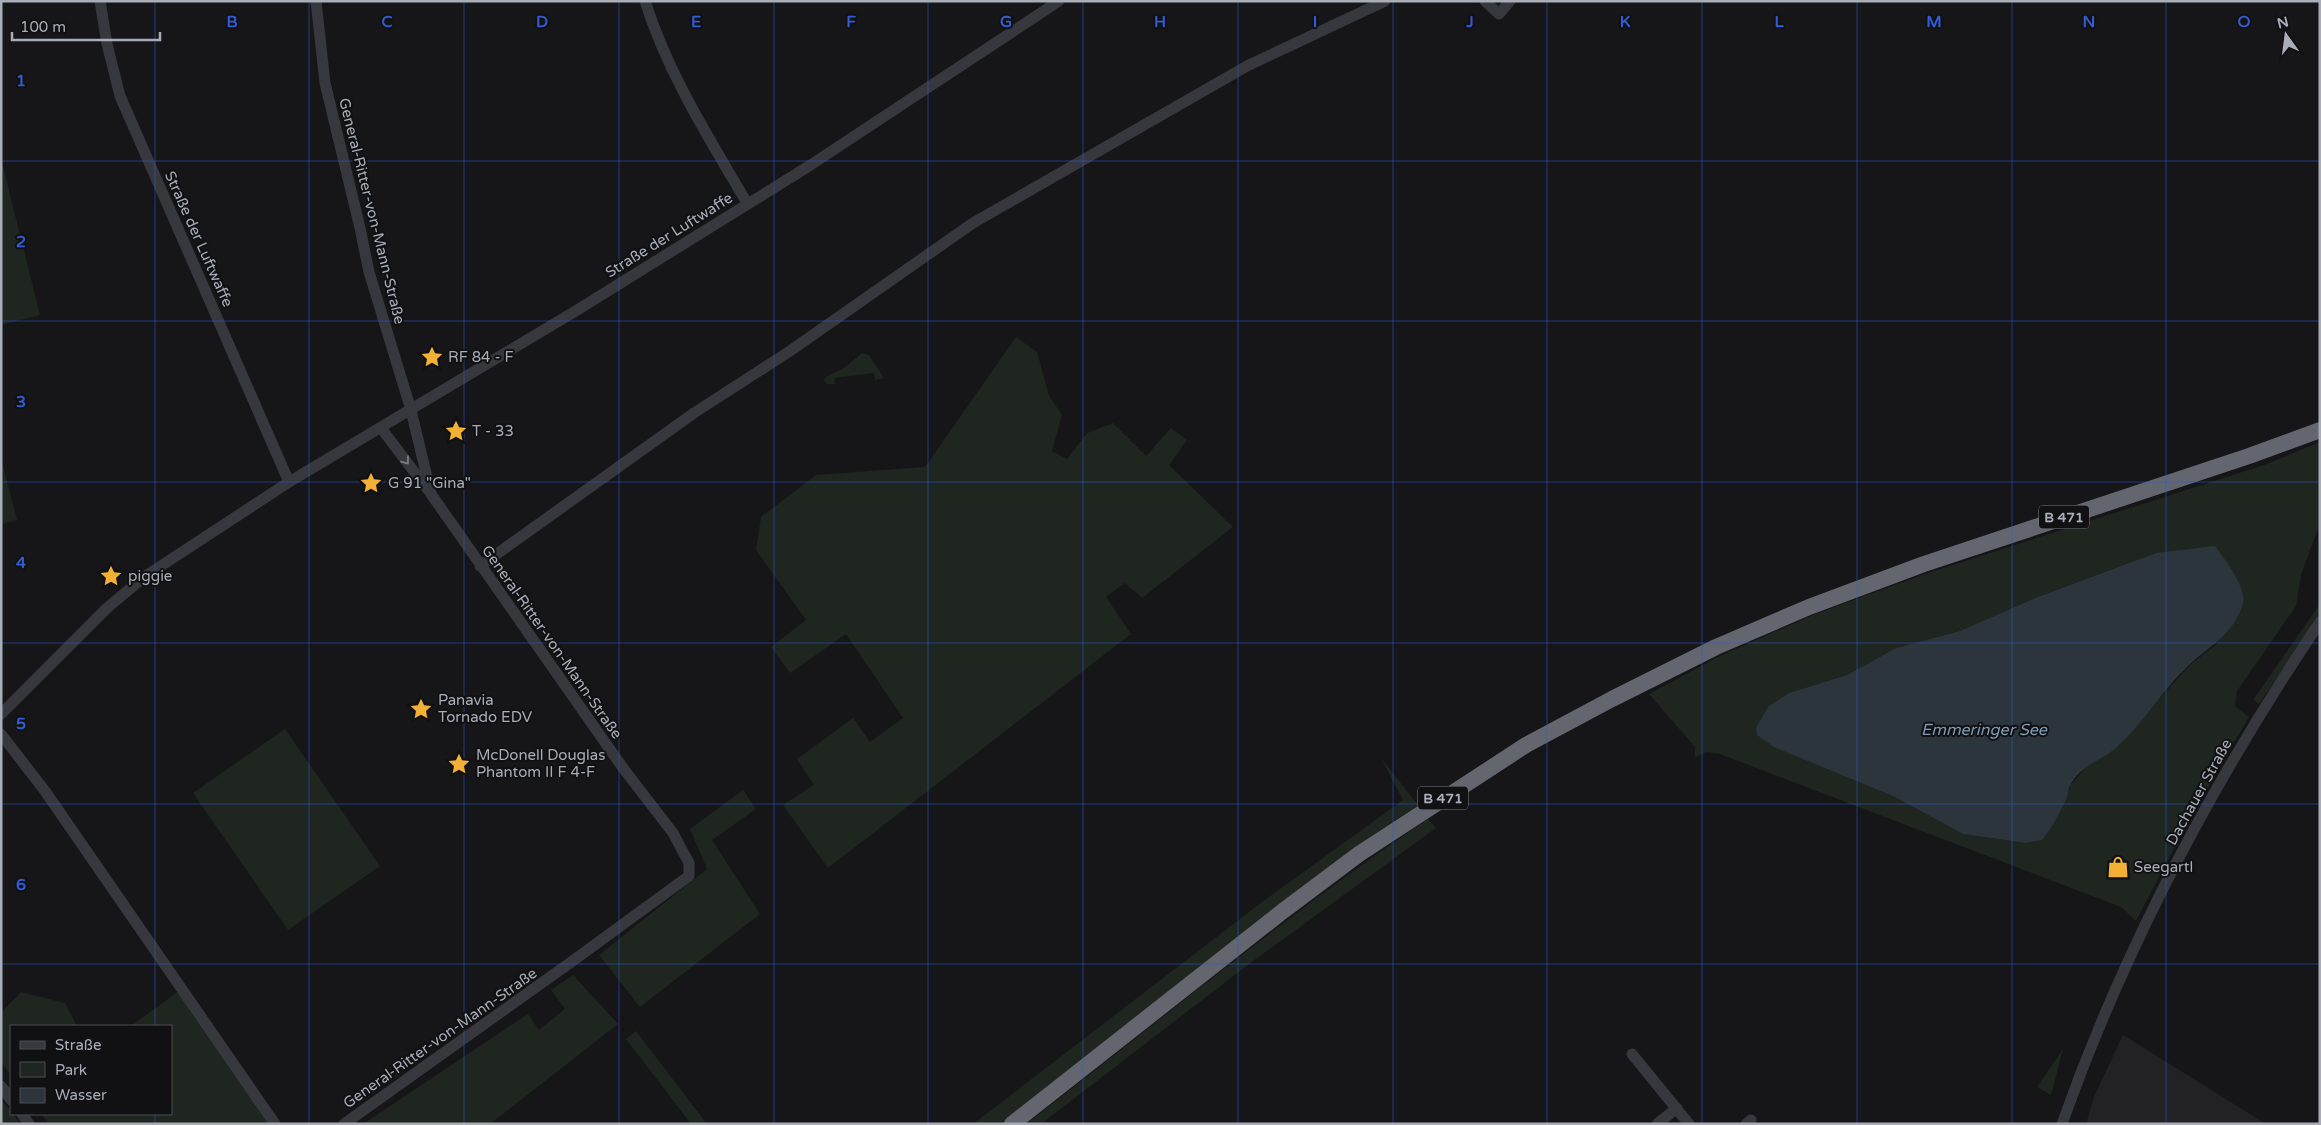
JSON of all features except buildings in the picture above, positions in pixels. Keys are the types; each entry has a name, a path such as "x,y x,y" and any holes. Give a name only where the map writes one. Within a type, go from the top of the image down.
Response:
{"highway":[{"name":"B 471","path":"1012,1124 1283,911 1359,854 1526,745 1612,698 1716,647 1809,606 1924,564 2249,456 2320,430"}],"street":[{"name":"Straße der Luftwaffe","path":"100,1 107,44 120,96 289,482"},
{"name":"General-Ritter-von-Mann-Straße","path":"316,1 324,84 369,272 411,410 431,494 623,768 673,833 689,863 689,876 344,1124"},
{"path":"645,1 668,64 678,84 747,203"},
{"name":"Straße der Luftwaffe","path":"1,714 126,591 289,482 582,308 747,203 809,166 1059,1"},
{"path":"480,566 694,413 790,351 973,223 1247,66 1385,1"},
{"path":"1485,1 1499,14 1510,1"},
{"path":"381,428 431,494"},
{"name":"Dachauer Straße","path":"2062,1124 2095,1034 2173,870 2255,722 2320,622"},
{"path":"1,734 46,792 275,1124"},
{"path":"1632,1054 1689,1124"},
{"path":"1,1086 10,1099"},
{"path":"1657,1124 1677,1108"}],"shaded area":[{"path":"2123,1035 2266,1124 2086,1124 2094,1097"}],"green space":[{"path":"1,158 40,315 1,325"},
{"path":"1016,337 1037,352 1049,396 1062,415 1052,451 1067,459 1087,433 1113,423 1146,456 1171,428 1187,440 1169,465 1233,527 1142,598 1125,583 1106,597 1131,634 828,868 783,805 814,785 797,759 853,718 870,742 903,718 846,634 790,673 771,647 806,620 756,550 761,517 816,475 925,467"},
{"path":"862,353 869,355 884,378 875,380 874,373 834,378 835,384 827,384 824,380 826,377 844,368"},
{"path":"2320,442 2320,523 2301,575 2296,606 2237,691 2235,706 2249,717 2193,812 2136,921 2121,907 1720,754 1707,752 1695,757 1695,747 1649,694 1720,656 1813,615 1928,573 2267,464","holes":["2156,553 2218,643 2190,665 2111,752 2087,766 2070,786 2068,795 2042,840 2026,843 1963,834 1893,796 1789,693 1847,675 1896,648 1960,631 2035,598"]},
{"path":"1,458 17,520 1,524"},
{"path":"2320,604 2320,615 2259,704 2253,700"},
{"path":"285,729 380,866 288,930 193,793"},
{"path":"1381,758 1418,805 1351,850 1244,933 1083,1063 1003,1124 973,1124 1262,902 1403,800"},
{"path":"743,790 756,809 712,840 760,914 640,1007 599,955 707,869 690,829"},
{"path":"1428,819 1436,828 1253,961 1041,1124 1026,1124 1325,892"},
{"path":"573,975 618,1024 490,1124 363,1124 528,1014 539,1030 565,1009 551,990"},
{"path":"179,991 272,1124 49,1124 42,1115 172,1115 172,1025 132,1025"},
{"path":"21,992 65,1003 76,1025 10,1025 10,1074 1,1062 1,1013"},
{"path":"636,1031 707,1124 691,1124 626,1039"},
{"path":"2063,1049 2051,1095 2037,1087"},
{"path":"1,1099 10,1110 10,1115 14,1115 21,1124 1,1124"}],"water":[{"name":"Emmeringer See","path":"2215,546 2234,573 2242,589 2243,603 2234,623 2221,638 2179,675 2116,748 2079,773 2069,787 2068,796 2056,819 2042,840 2026,843 1963,834 1893,796 1774,747 1757,735 1756,728 1768,707 1789,693 1847,675 1896,648 1960,631 2035,598 2156,553"}],"place":[{"name":"RF 84 - F","path":"432,357"},
{"name":"T - 33","path":"456,431"},
{"name":"G 91 \"Gina\"","path":"371,483"},
{"name":"piggie","path":"111,576"},
{"name":"Panavia Tornado EDV","path":"421,709"},
{"name":"McDonell Douglas Phantom II F 4-F","path":"459,764"},
{"name":"Seegartl","path":"2118,867"}]}
